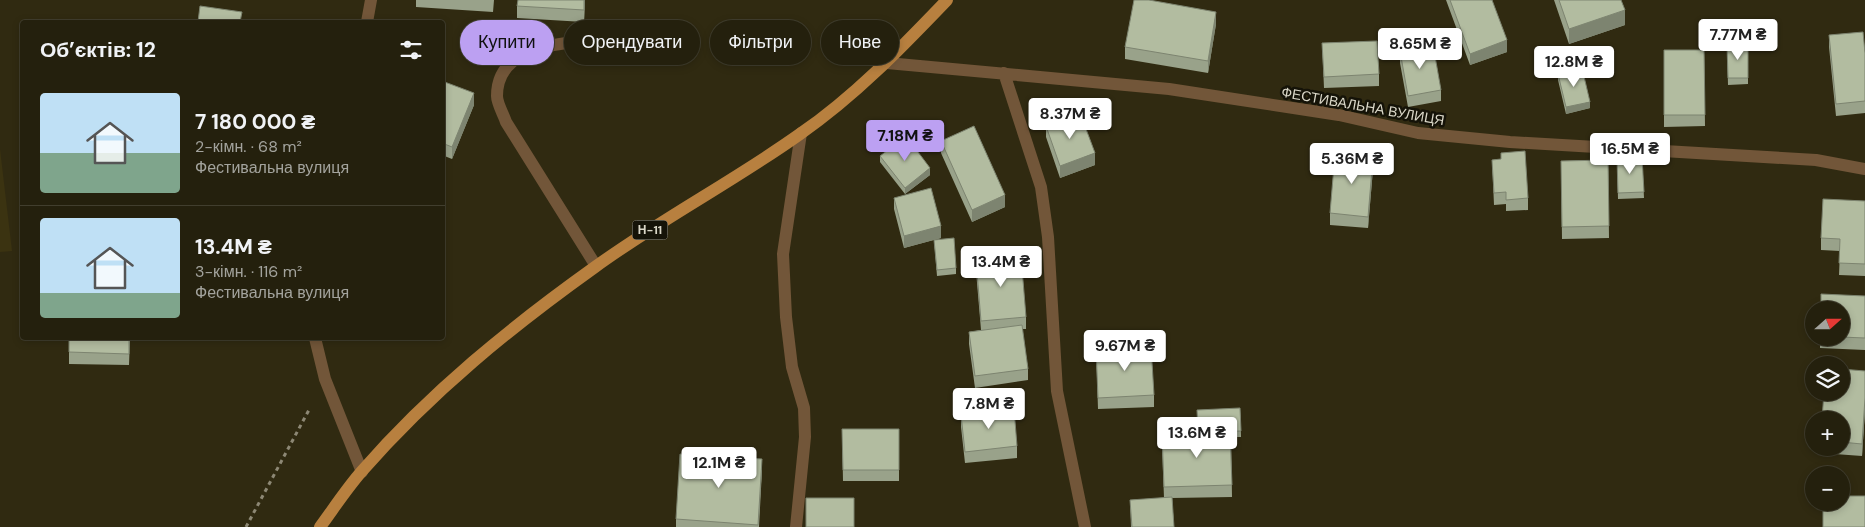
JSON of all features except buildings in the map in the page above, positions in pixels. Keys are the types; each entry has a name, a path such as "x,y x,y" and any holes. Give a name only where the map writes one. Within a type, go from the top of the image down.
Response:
{"main road":[{"name":"Н-11","path":"899,50 947,0"},
{"name":"Н-11","path":"320,527 362,472 445,385 508,332 596,266 801,133 885,65"}],"street":[{"path":"366,20 371,0"},
{"path":"564,44 546,46 518,57 502,73 497,97 506,122 596,266"},
{"name":"ФЕСТИВАЛЬНА ВУЛИЦЯ","path":"899,64 1169,89 1339,115 1418,133 1510,142 1816,160 1865,169"},
{"path":"1004,73 1041,187 1048,237 1057,391 1085,527"},
{"path":"796,527 804,437 804,408 791,359 786,317 783,254 801,133"},
{"path":"315,340 325,379 362,472"}],"path":[{"path":"246,527 325,379"}],"shaded area":[{"path":"0,149 12,251 0,252"}]}
